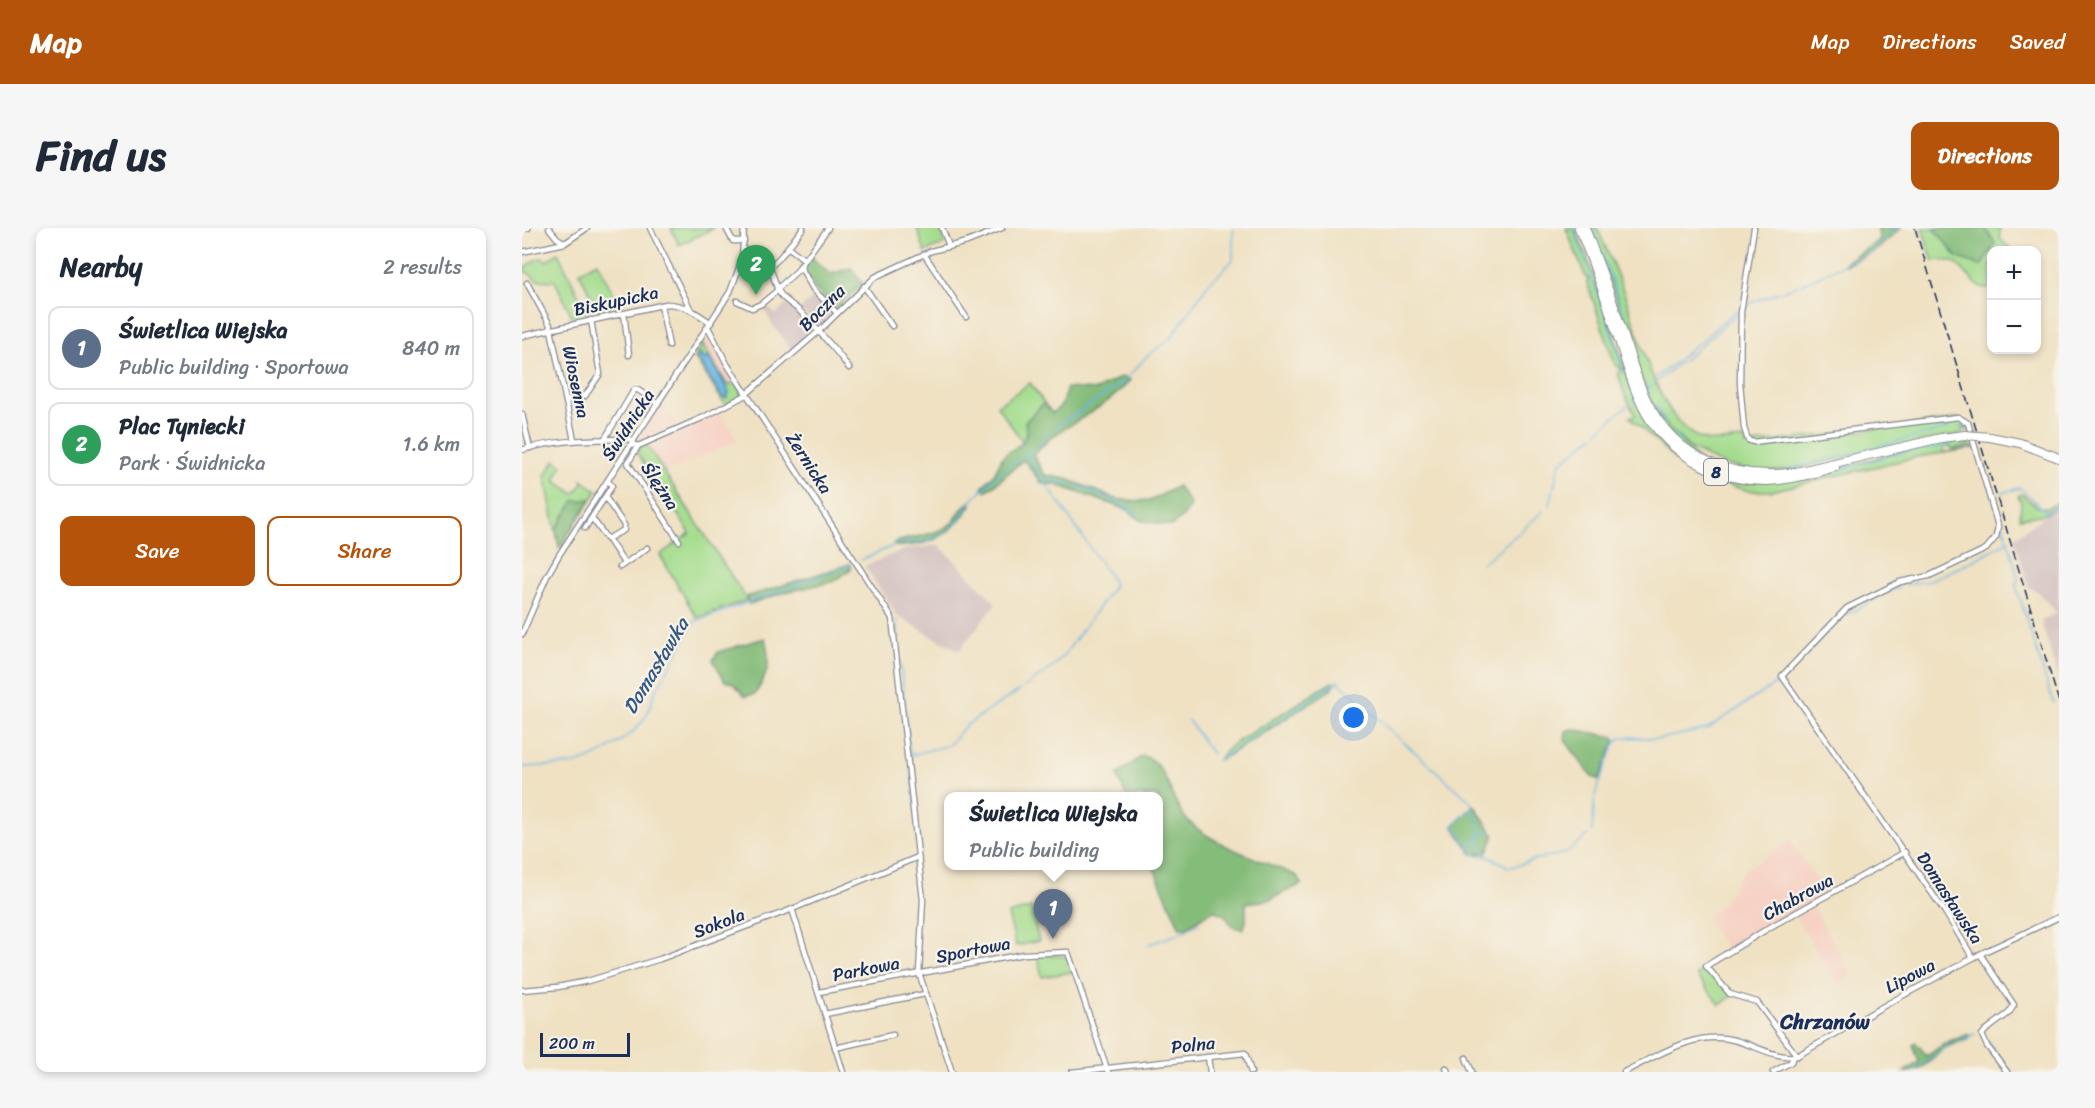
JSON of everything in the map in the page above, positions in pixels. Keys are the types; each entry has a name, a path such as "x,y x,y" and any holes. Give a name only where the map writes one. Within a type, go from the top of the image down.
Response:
{"highway":[{"name":"8","path":"1579,228 1604,285 1639,382 1652,410 1675,439 1706,461 1738,472 1777,474 1941,438 1965,435 2020,443 2059,458"},
{"path":"1585,228 1604,285"},
{"name":"8","path":"1604,285 1633,384 1651,420 1677,449 1711,470 1742,479 1783,480 1819,472 1905,446"}],"street":[{"path":"522,230 528,228"},
{"path":"549,228 557,238 565,243"},
{"path":"522,252 565,243 587,228"},
{"path":"650,228 691,310"},
{"path":"726,228 733,241 744,241"},
{"name":"Świdnicka","path":"522,634 523,627 547,576 730,292 740,268 744,228"},
{"path":"740,268 757,273 768,267 803,228"},
{"path":"737,302 752,308 761,304 778,290 800,266 828,228"},
{"path":"942,228 948,246"},
{"path":"980,228 983,236"},
{"name":"Boczna","path":"638,446 738,400 818,332 875,277 924,254 1002,228"},
{"name":"Domasławska","path":"1754,228 1742,307 1740,383 1745,435 1748,440 1753,442 1952,417 1963,418 1970,428 1996,520 1996,537 1986,549 1929,576 1899,582 1840,613 1782,676 1905,852 1973,958"},
{"path":"788,247 804,260"},
{"path":"924,254 966,317"},
{"path":"800,266 813,289 837,313"},
{"path":"768,267 775,277 778,290 849,368"},
{"name":"Wiosenna","path":"527,283 551,329 574,440"},
{"path":"864,286 892,326"},
{"name":"Biskupicka","path":"522,336 673,304 691,310 710,325"},
{"path":"661,305 669,346"},
{"path":"624,313 629,355"},
{"path":"567,401 585,396 600,374 591,320"},
{"name":"Żernicka","path":"710,325 727,364 890,613 895,634 918,857"},
{"path":"604,440 634,390 638,390 658,404"},
{"path":"522,414 530,448"},
{"path":"522,450 554,442 574,440 629,439 638,446"},
{"name":"Ślężna","path":"638,446 628,463 679,541"},
{"path":"585,528 612,486 608,482"},
{"path":"605,497 625,526 624,530 609,540"},
{"path":"592,518 604,537 609,540 622,565 647,548"},
{"name":"Chabrowa","path":"1795,1057 1757,1002 1730,994 1706,966 1772,926 1905,852"},
{"path":"918,857 923,900 919,973 952,1072"},
{"name":"Sokola","path":"522,990 558,987 588,981 698,946 918,857"},
{"path":"792,909 843,1072"},
{"name":"Lipowa","path":"1773,1072 1873,1011 1980,954 2059,917"},
{"name":"Sportowa","path":"919,973 1032,952 1068,952 1108,1070"},
{"path":"1980,954 2014,1005 2009,1013 1984,1031 1982,1035 1987,1046 2007,1072"},
{"name":"Parkowa","path":"819,992 919,973"},
{"path":"825,1014 925,994"},
{"path":"835,1047 893,1035"},
{"path":"1624,1072 1697,1039 1722,1038 1741,1041 1784,1057 1795,1057"},
{"name":"Polna","path":"1072,1072 1108,1070 1245,1053 1251,1072"},
{"path":"1208,1057 1210,1072"},
{"path":"1466,1058 1472,1072"}],"shaded area":[{"path":"817,295 834,314 819,329 800,309"},
{"path":"786,304 791,306 814,329 793,352 772,324 763,307 766,305 776,315"},
{"path":"708,337 735,382 729,386 703,345"},
{"path":"663,404 678,426 636,444"},
{"path":"719,411 738,440 665,473 649,449 655,445 655,440 663,439 663,436"},
{"path":"2059,505 2059,680 2041,621 2057,613 2036,590 2029,588 2014,538"},
{"path":"939,545 996,603 959,651 897,616 865,566 906,549"},
{"path":"1790,841 1827,895 1778,920 1728,951 1705,918 1724,902 1742,872"},
{"path":"1813,907 1852,974 1837,984 1795,916"}],"green space":[{"path":"671,228 714,228 679,245"},
{"path":"917,228 940,228 945,241 943,245 925,252"},
{"path":"1566,228 1575,228 1594,275 1632,389 1709,471 1835,470 1950,439 1965,439 1967,443 1970,438 1973,443 1953,449 1949,446 1944,447 1945,453 1917,457 1771,491 1749,491 1702,477 1678,462 1630,417 1635,415 1624,393 1618,373 1621,371 1620,367 1615,365 1587,282 1589,279 1586,278"},
{"path":"1588,228 1597,228 1622,287 1660,393 1682,426 1695,436 1713,441 1744,439 1748,446 1941,421 1943,429 1948,428 1947,423 1943,421 1957,418 1966,422 1969,433 1963,428 1963,433 1789,470 1759,472 1721,464 1690,448 1673,433 1656,411 1647,393 1612,288"},
{"path":"1877,228 1901,228 1878,249 1846,265 1845,262 1880,240"},
{"path":"1922,228 1934,228 1957,257 1995,243 1985,228 2000,228 2000,239 2008,246 1987,246 1987,289 1981,287 1952,262 1933,261"},
{"path":"1934,228 1985,228 1995,243 1993,246 1987,246 1987,256 1981,266 1957,257"},
{"path":"558,253 590,318 574,321 555,281 536,280 522,270 535,260 542,258 546,261"},
{"path":"810,256 830,274 851,268 863,284 835,309 814,288 802,266"},
{"path":"597,262 622,311 601,315 579,272"},
{"path":"702,344 728,386 735,382 743,395 727,405 694,357"},
{"path":"1121,377 1130,380 1115,396 1055,435 1033,454 1045,475 1067,479 1116,499 1152,500 1178,486 1190,504 1178,521 1171,526 1140,520 1128,510 1054,484 1042,484 1024,460 985,491 982,488 994,474 1003,456 1023,442 1027,432 1025,422 1044,403 1052,413 1061,406 1067,388 1097,390"},
{"path":"1030,383 1044,403 1025,422 1027,432 1023,442 997,406"},
{"path":"646,444 747,600 697,618 660,555 690,533 637,453 641,446"},
{"path":"1972,446 1975,448 1948,452"},
{"path":"555,460 562,465 555,481 575,494 583,483 582,480 597,491 559,548 545,476"},
{"path":"2022,494 2037,507 2048,508 2059,501 2059,505 2045,514 2020,518 2021,501 2018,496"},
{"path":"591,499 559,548 556,529 574,501"},
{"path":"970,502 971,505 955,525 938,538 918,544 893,546 901,540 945,528"},
{"path":"850,564 851,569 835,581 779,594 749,604 746,597"},
{"path":"765,638 768,654 766,674 755,694 745,696 733,683 725,681 713,660 718,652"},
{"path":"1332,682 1334,685 1330,690 1222,759 1219,758 1232,745"},
{"path":"1572,729 1614,737 1615,741 1599,779 1592,777 1565,740 1566,731"},
{"path":"1142,756 1150,759 1162,772 1183,815 1193,825 1220,843 1297,876 1302,884 1269,900 1246,903 1246,922 1243,929 1233,926 1223,914 1213,910 1187,927 1180,928 1155,870 1163,870 1163,792 1124,792 1117,775"},
{"path":"1474,805 1494,835 1487,853 1472,854 1453,826"},
{"path":"1031,908 1039,941 1016,946 1008,914"},
{"path":"1037,954 1069,957 1073,972 1042,977"},
{"path":"1704,969 1732,996 1720,1005 1696,975"},
{"path":"1969,1034 1969,1039 1945,1048 1917,1070 1904,1072 1919,1062 1913,1045 1916,1043 1927,1056 1947,1042"}],"water":[{"path":"699,353 704,359 709,357 729,392 727,398 723,398 697,358"}],"waterway":[{"name":"Domasławka","path":"1217,276 1233,260 1233,228"},
{"path":"1573,228 1624,373"},
{"path":"1592,228 1639,361"},
{"path":"1864,255 1897,228"},
{"path":"1802,284 1862,256"},
{"name":"Domasławka","path":"1056,427 1124,382 1146,357 1171,338 1215,277"},
{"path":"1744,309 1753,302 1799,285"},
{"path":"1700,342 1736,310"},
{"path":"1699,347 1739,312"},
{"path":"1679,359 1698,343"},
{"path":"1683,361 1697,349"},
{"path":"1656,377 1677,361"},
{"path":"1654,384 1680,362"},
{"path":"1646,385 1650,396"},
{"path":"1647,390 1651,386"},
{"path":"1633,397 1636,405"},
{"path":"1655,405 1666,423"},
{"path":"1597,432 1627,406"},
{"path":"1641,416 1652,428"},
{"path":"1959,428 1966,426"},
{"path":"1790,469 1949,428"},
{"name":"Domasławka","path":"861,560 900,543 928,541 939,536 955,525 973,499 991,481 1038,446 1050,432"},
{"path":"1675,433 1682,440"},
{"path":"1550,505 1559,464 1594,435"},
{"path":"1667,445 1677,454"},
{"path":"1835,471 1895,454 1951,445"},
{"path":"1024,687 1053,667 1065,654 1114,583 1026,454"},
{"path":"1684,458 1715,476 1745,483"},
{"path":"1046,480 1094,492 1139,515"},
{"path":"2001,493 2020,488 2046,512 2059,503"},
{"path":"1904,585 1925,582 1937,577 2008,541 1994,496"},
{"path":"1482,563 1543,511"},
{"path":"2008,541 2019,581 2015,583 2053,702"},
{"name":"Domasławka","path":"522,767 568,765 582,762 602,753 632,732 647,714 656,690 694,622 851,565"},
{"path":"1843,616 1899,587"},
{"path":"1786,677 1840,619"},
{"path":"896,620 920,851"},
{"path":"1217,761 1338,681 1470,801 1481,829 1478,840 1487,856 1509,867 1516,866 1566,853 1588,835"},
{"path":"1608,760 1617,740 1624,737 1660,739 1707,729 1780,681"},
{"path":"911,755 949,745 965,726 1020,690"},
{"path":"1188,720 1212,754"},
{"path":"1592,831 1595,795 1607,763"},
{"path":"1472,808 1453,825 1476,855 1486,856"},
{"path":"1469,845 1489,829"},
{"path":"1147,945 1178,934 1199,923"},
{"path":"1954,1043 1975,1034"},
{"path":"1986,1038 2010,1072"},
{"path":"1934,1056 1951,1043"},
{"path":"1926,1062 1932,1057"},
{"path":"1912,1072 1924,1063"}],"railway":[{"path":"1915,228 2059,702"}],"place":[{"name":"Plac Tyniecki","path":"756,295"},
{"name":"Świetlica Wiejska","path":"1053,939"}],"district":[{"name":"Chrzanów","path":"1825,1022"}]}
